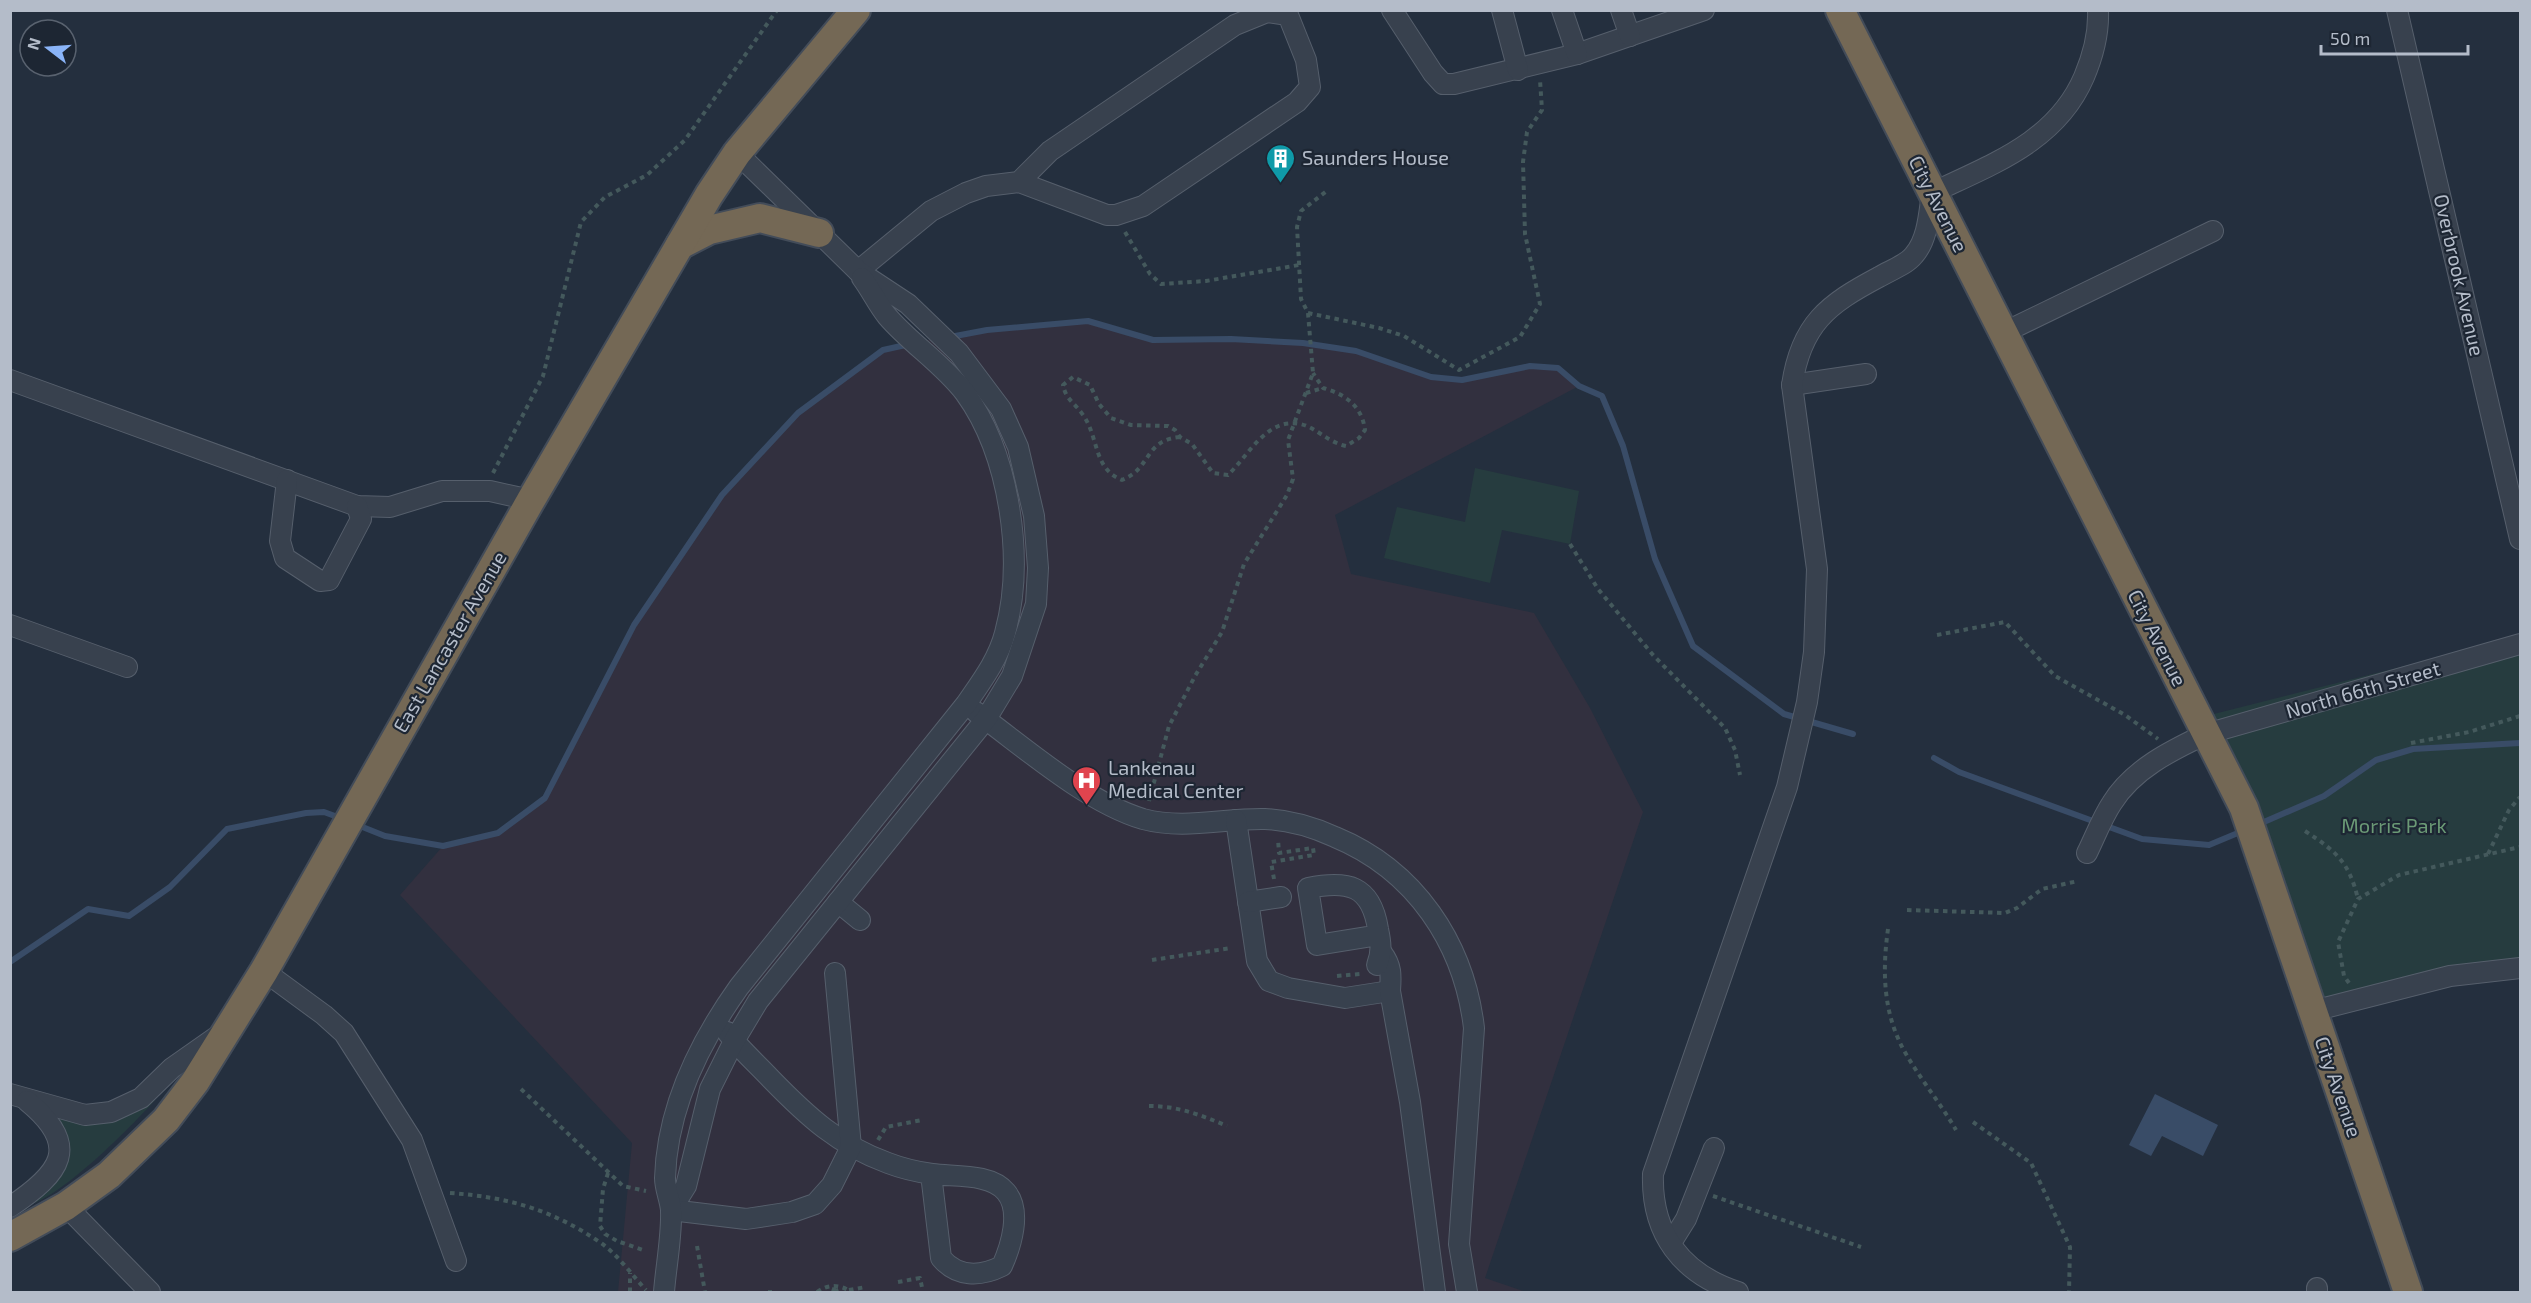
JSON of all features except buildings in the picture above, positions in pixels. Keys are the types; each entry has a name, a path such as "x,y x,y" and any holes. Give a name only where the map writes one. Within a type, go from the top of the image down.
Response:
{"highway":[{"name":"East Lancaster Avenue","path":"10,1237 66,1206 109,1175 166,1120 195,1082 264,971 531,500 680,245 737,153 855,10"},
{"name":"City Avenue","path":"1840,10 2244,808 2408,1293"},
{"path":"680,245 709,230 760,218 819,233"}],"street":[{"path":"1392,10 1433,73 1443,84 1454,84 1518,70 1577,54 1630,36 1675,15 1704,10"},
{"path":"1502,10 1518,70"},
{"path":"1562,10 1577,54"},
{"path":"1621,10 1630,36"},
{"path":"1738,1293 1697,1275 1660,1225 1652,1200 1656,1162 1787,787 1807,702 1814,652 1818,569 1792,385 1800,350 1819,317 1851,292 1904,263 1915,254 1928,223 1932,193 2021,150 2047,131 2076,96 2093,57 2098,10"},
{"name":"Overbrook Avenue","path":"2397,10 2520,539"},
{"path":"858,271 931,211 976,190 1019,182 1107,215 1116,215 1143,206 1297,102 1310,87 1306,60 1290,13 1267,12 1235,25 1050,151 1019,182"},
{"path":"671,1210 686,1186 711,1089 734,1041 758,1001 986,719 1012,676 1036,604 1038,568 1034,516 1018,447 1001,409 959,353 908,304 858,271 737,153"},
{"path":"2003,333 2213,231"},
{"path":"664,1293 671,1210 665,1179 675,1113 685,1079 716,1019 966,704 992,667 1005,634 1012,595 1012,543 1006,489 998,456 981,419 964,392 887,316 858,271"},
{"path":"1792,385 1866,374"},
{"path":"10,380 357,506 390,507 442,491 483,491 531,500"},
{"path":"287,480 280,541 282,549 285,558 320,581 329,580 361,519 357,506"},
{"path":"10,625 127,667"},
{"name":"North 66th Street","path":"2087,853 2112,802 2137,776 2166,755 2206,734 2520,644"},
{"path":"966,704 1052,770 1122,810 1144,819 1185,824 1265,819 1291,822 1317,829 1372,855 1413,889 1450,943 1464,975 1471,1001 1474,1028 1459,1244 1467,1293"},
{"path":"1236,820 1257,961 1269,981 1288,988 1345,998 1390,991"},
{"path":"1248,903 1279,897"},
{"path":"838,902 860,920"},
{"path":"1381,944 1377,966 1378,977 1390,991 1410,1102 1435,1293"},
{"path":"2313,1011 2450,976 2520,968"},
{"path":"264,971 324,1015 344,1033 412,1140 456,1261"},
{"path":"671,1210 746,1219 792,1212 815,1204 832,1185 851,1147 835,973"},
{"path":"716,1019 734,1041 814,1123 851,1147 888,1164 931,1174 982,1180 997,1185 1005,1191 1013,1203 1014,1214 1011,1237 1002,1266 984,1272 958,1273 949,1268 940,1258 931,1174"},
{"path":"16,1096 86,1115 111,1112 141,1098 172,1068 229,1029"},
{"path":"10,1207 44,1182 54,1169 59,1140 52,1125 16,1096"},
{"path":"1671,1242 1686,1218 1714,1148"},
{"path":"66,1206 150,1293"}],"path":[{"path":"483,491 543,376 581,222 605,198 647,175 685,140 777,10"},
{"path":"1308,313 1358,323 1404,336 1459,370 1520,337 1540,304 1525,234 1523,162 1527,132 1542,110 1539,64"},
{"path":"1144,819 1170,726 1195,676 1222,632 1244,564 1287,495 1293,479 1288,440 1313,373 1308,313 1301,299 1297,227 1301,212 1328,190"},
{"path":"1116,215 1150,274 1161,284 1206,281 1299,265"},
{"path":"1313,373 1323,388"},
{"path":"1180,437 1165,439 1158,443 1134,475 1122,480 1112,476 1103,465 1084,415 1066,397 1063,385 1073,377 1081,379 1090,386 1099,404 1111,418 1145,428 1168,426 1175,430 1180,437 1192,444 1213,474 1221,476 1227,475 1236,467 1259,440 1277,425 1300,423 1336,444 1346,446 1359,438 1365,430 1355,404 1332,390 1323,388 1305,393"},
{"path":"1570,543 1604,598 1653,655 1725,728 1735,750 1740,775"},
{"path":"1937,635 2005,622 2055,676 2156,735 2166,755"},
{"path":"2411,743 2469,732 2520,716"},
{"path":"2488,854 2509,810 2520,797"},
{"path":"2305,831 2332,848 2352,874 2358,899"},
{"path":"1279,833 1279,853 1313,848 1314,855 1271,862 1279,897"},
{"path":"2358,999 2344,976 2338,942 2358,899 2399,875 2520,847"},
{"path":"1907,910 2005,913 2017,909 2042,890 2078,881"},
{"path":"1888,929 1883,963 1886,995 1893,1023 1905,1053 1938,1100 1956,1131"},
{"path":"1152,960 1231,948"},
{"path":"521,1089 623,1186 646,1191"},
{"path":"1149,1106 1168,1106 1193,1111 1227,1126"},
{"path":"878,1140 886,1127 922,1120"},
{"path":"1973,1122 2031,1163 2070,1247 2069,1293"},
{"path":"608,1173 603,1189 600,1226 605,1234 617,1241 646,1251"},
{"path":"1697,1190 1861,1247"},
{"path":"431,1192 493,1196 543,1211 603,1244 649,1293"},
{"path":"697,1246 705,1293"},
{"path":"630,1273 630,1293"},
{"path":"898,1282 920,1278 923,1293"},
{"path":"835,1286 835,1293"},
{"path":"817,1293 823,1288 835,1286 850,1291 866,1287"}],"shaded area":[{"name":"Lankenau Medical Center","path":"1088,321 1153,340 1231,339 1303,343 1356,351 1430,377 1462,380 1530,366 1558,368 1579,386 1335,515 1351,574 1534,613 1590,708 1643,812 1485,1278 1526,1292 618,1292 632,1143 400,895 443,846 498,833 545,798 634,625 722,495 798,413 883,350 941,337 987,330"}],"green space":[{"path":"1475,468 1579,491 1570,544 1502,530 1490,583 1384,558 1397,507 1465,522"},
{"name":"Morris Park","path":"2520,637 2520,961 2466,964 2322,999 2206,716"},
{"path":"152,1098 155,1100 94,1161 56,1191 25,1206 51,1185 58,1177 61,1168 54,1116 94,1123 116,1120"}],"water":[{"path":"2155,1094 2218,1125 2203,1156 2162,1136 2151,1156 2129,1145"}],"waterway":[{"path":"950,337 987,330 1088,321 1153,340 1231,339 1303,343 1356,351 1431,377 1462,380 1530,366 1558,368 1579,386 1602,396 1623,446 1655,559 1693,646 1784,714 1853,734"},
{"path":"355,824 385,836 443,846 498,833 545,798 634,625 722,495 798,413 883,350 910,344"},
{"path":"2257,825 2324,796 2376,760 2413,749 2520,743"},
{"path":"1934,758 1959,772 2142,839 2209,845 2245,830"},
{"path":"10,962 88,909 129,916 170,887 227,829 306,813 324,812 343,819"}],"place":[{"name":"Saunders House","path":"1281,184"},
{"name":"Lankenau Medical Center","path":"1087,806"}]}
